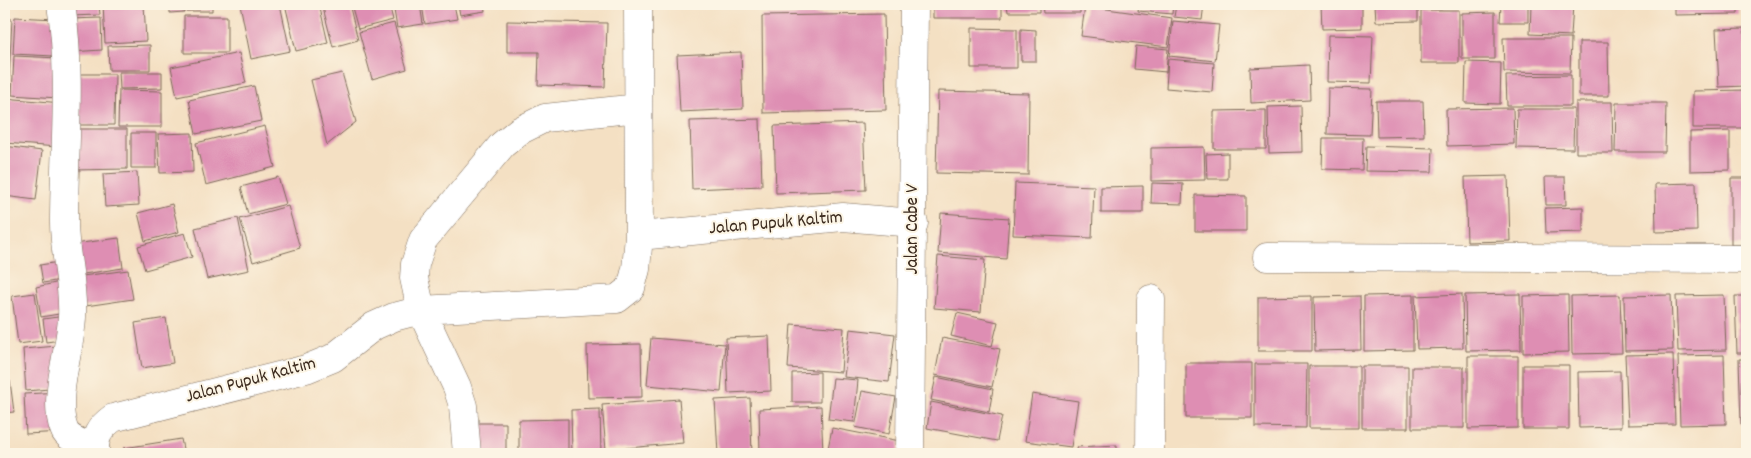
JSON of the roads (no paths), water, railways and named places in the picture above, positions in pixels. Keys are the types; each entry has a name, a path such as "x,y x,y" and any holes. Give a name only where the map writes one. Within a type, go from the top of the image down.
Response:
{"street":[{"path":"61,4 65,30 68,94 64,225 73,306 71,336 62,382 62,413 64,430 95,452"},
{"name":"Jalan Pupuk Kaltim","path":"95,452 98,433 103,425 112,418 306,369 333,358 374,326 394,317 421,310 617,299 631,288 636,269 639,236 638,4"},
{"name":"Jalan Cabe V","path":"910,454 914,222 914,4"},
{"path":"468,454 462,406 457,387 421,310 414,278 415,264 423,240 502,145 519,131 545,118 638,108"},
{"name":"Jalan Pupuk Kaltim","path":"639,236 842,217 914,222"},
{"path":"1267,257 1747,259"},
{"path":"1150,454 1151,299"}]}
